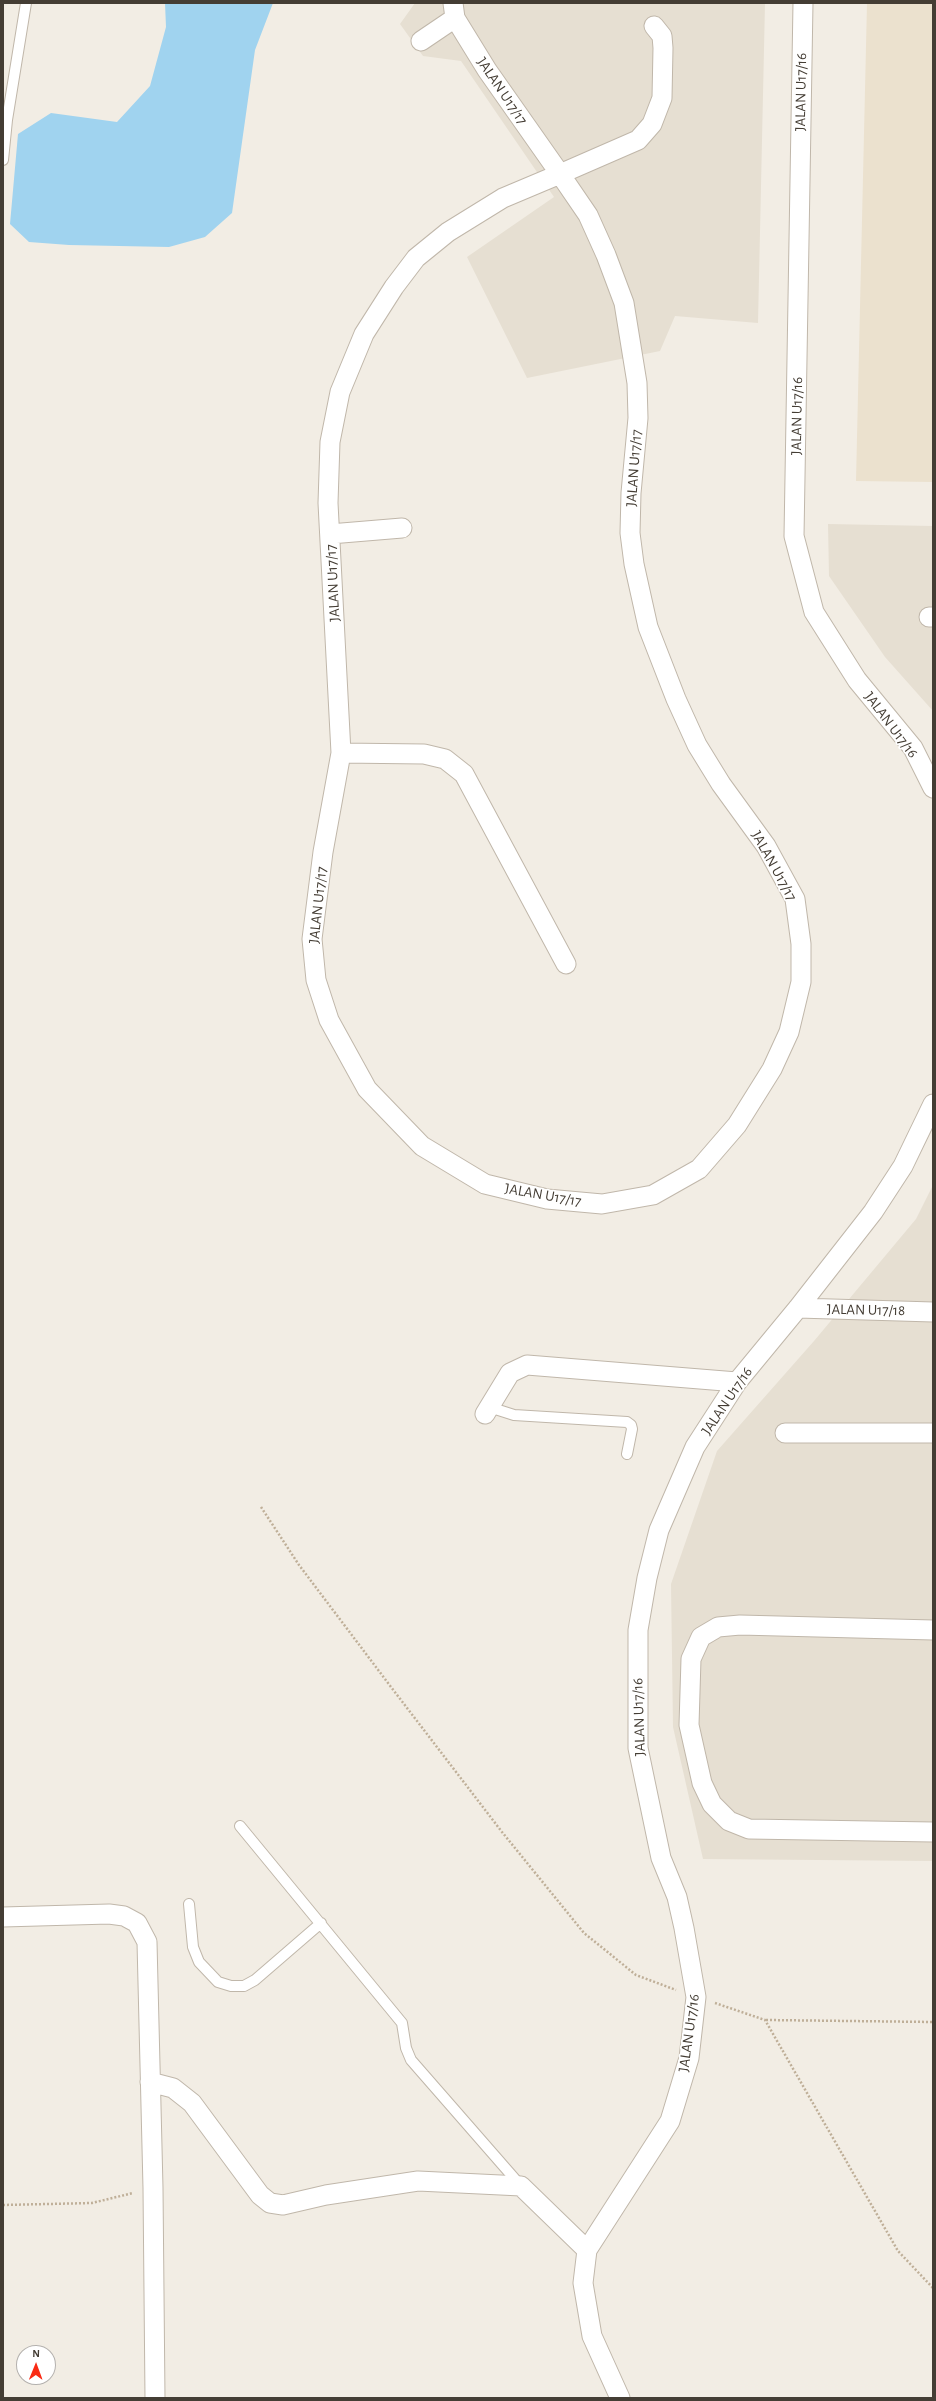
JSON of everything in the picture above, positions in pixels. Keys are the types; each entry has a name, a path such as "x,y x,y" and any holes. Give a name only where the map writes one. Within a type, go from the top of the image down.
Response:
{"street":[{"name":"JALAN U17/16","path":"803,3 794,536 814,612 857,680 912,748 933,788"},
{"path":"421,41 454,11"},
{"name":"JALAN U17/17","path":"454,11 486,70 560,174 588,215 606,255 624,302 637,383 638,418 631,493 630,533 648,626 676,699 697,745 721,784 766,846 795,899 800,936 801,982 790,1032 772,1070 737,1125 699,1169 653,1196 602,1204 548,1199 486,1184 422,1146 367,1089 329,1020 316,980 312,939 324,852 341,753 328,504 330,442 340,392 364,334 389,294 416,258 448,232 503,198 560,174"},
{"path":"560,174 638,140 652,124 662,98 662,36 654,26"},
{"path":"330,534 402,528"},
{"path":"341,753 424,754 445,759 464,774 566,964"},
{"name":"JALAN U17/16","path":"620,2398 611,2382 592,2336 583,2283 587,2250 670,2121 689,2058 696,1998 677,1897 660,1858 638,1748 638,1630 647,1578 659,1530 695,1447 737,1382 798,1308 882,1199 903,1166 933,1104"},
{"name":"JALAN U17/18","path":"798,1308 933,1312"},
{"path":"487,1411 510,1373 527,1365 737,1382"},
{"path":"785,1433 933,1433"},
{"path":"933,1630 740,1625 718,1627 702,1637 691,1659 689,1725 702,1783 712,1804 729,1822 749,1829 933,1832"},
{"path":"3,1917 109,1914 124,1916 137,1923 147,1942 153,2188 155,2398"},
{"path":"150,2082 173,2088 192,2103 260,2195 270,2203 283,2205 326,2196 418,2181 521,2186 587,2250"}],"lane":[{"path":"3,160 7,120 26,3"},
{"path":"487,1411 627,1422 631,1425 632,1429 627,1454"},
{"path":"240,1826 402,2022 406,2048 411,2060 521,2186"},
{"path":"189,1904 193,1947 199,1962 218,1982 231,1986 244,1986 255,1980 321,1924"}],"path":[{"path":"261,1507 299,1565 502,1832 584,1933 636,1975 696,1998 766,2020 933,2022"},
{"path":"766,2020 898,2251 933,2288"},
{"path":"3,2205 92,2203 153,2188"}],"shaded area":[{"path":"415,3 765,3 758,323 675,316 660,351 527,378 467,257 554,197 461,61 423,56 400,24"},
{"path":"867,3 933,3 933,482 856,481"},
{"path":"828,524 933,526 933,711 885,657 829,576"},
{"path":"933,1185 933,1861 703,1859 673,1727 671,1584 717,1451 814,1341 916,1219"}],"water":[{"path":"165,3 273,3 255,50 232,213 205,237 169,247 69,245 29,242 10,224 18,134 51,113 117,122 150,86 166,27"}]}
